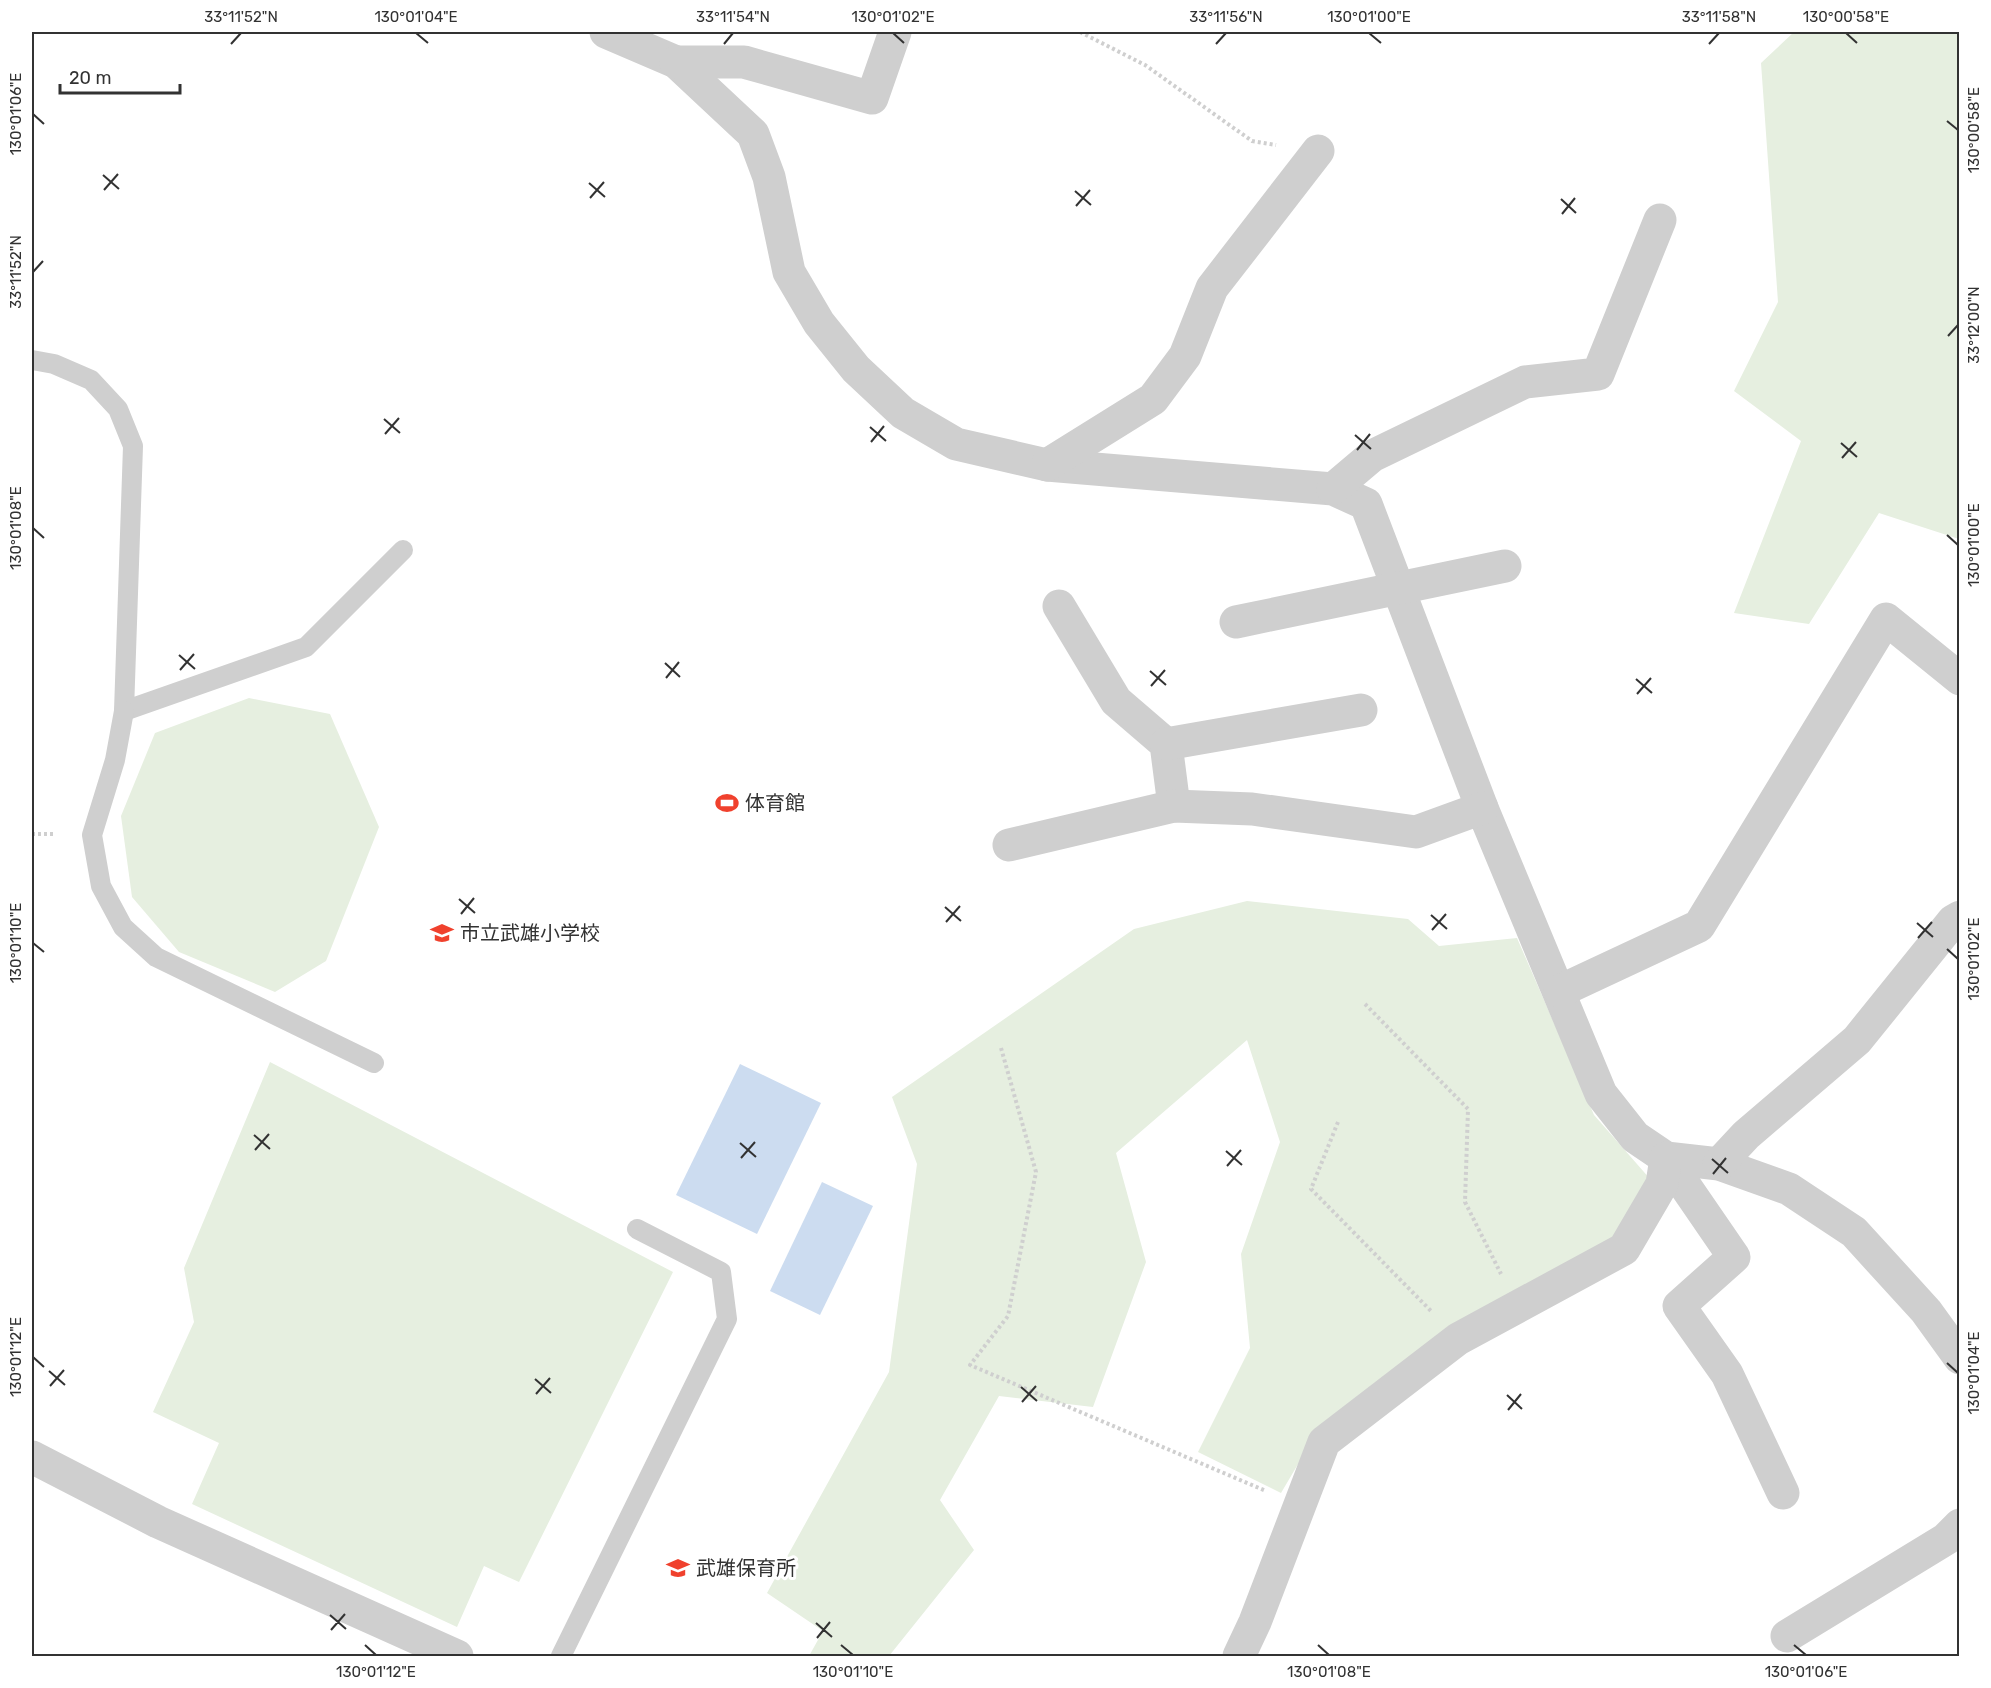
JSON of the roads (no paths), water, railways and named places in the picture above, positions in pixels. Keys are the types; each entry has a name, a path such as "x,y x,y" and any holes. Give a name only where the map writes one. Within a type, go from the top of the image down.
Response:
{"street":[{"path":"606,32 676,62 753,134 769,177 789,272 819,323 856,369 903,413 956,444 1047,465 1333,489 1366,504 1482,808 1601,1094 1635,1137 1666,1158 1734,1257 1679,1306 1727,1374 1783,1493"},
{"path":"676,62 744,62 872,98 894,32"},
{"path":"1047,465 1153,399 1185,356 1212,288 1318,151"},
{"path":"1333,489 1372,456 1525,382 1598,374 1660,220"},
{"path":"1236,622 1505,566"},
{"path":"1059,606 1116,701 1166,744 1174,806"},
{"path":"1560,991 1699,926 1886,619 1959,679"},
{"path":"1166,744 1361,710"},
{"path":"1009,845 1174,806 1252,809 1416,832 1482,808"},
{"path":"1719,1164 1746,1135 1857,1040 1953,921 1959,917"},
{"path":"1666,1158 1719,1164 1789,1189 1854,1232 1926,1311 1959,1358"},
{"path":"1239,1656 1255,1622 1324,1442 1458,1338 1624,1250 1662,1184 1666,1158"},
{"path":"32,1457 158,1522 457,1656"},
{"path":"1787,1636 1946,1539 1959,1526"}],"lane":[{"path":"32,360 54,364 91,380 118,409 133,446 124,711 115,760 92,835 102,886 123,927 156,957 374,1063"},
{"path":"124,711 306,646 403,550"},
{"path":"561,1656 727,1319 721,1272 637,1229"}],"water":[{"path":"740,1064 821,1103 757,1234 676,1195"},
{"path":"822,1182 873,1206 820,1315 770,1291"}],"place":[{"name":"体育館","path":"727,803"},
{"name":"市立武雄小学校","path":"442,933"},
{"name":"武雄保育所","path":"678,1568"}]}
